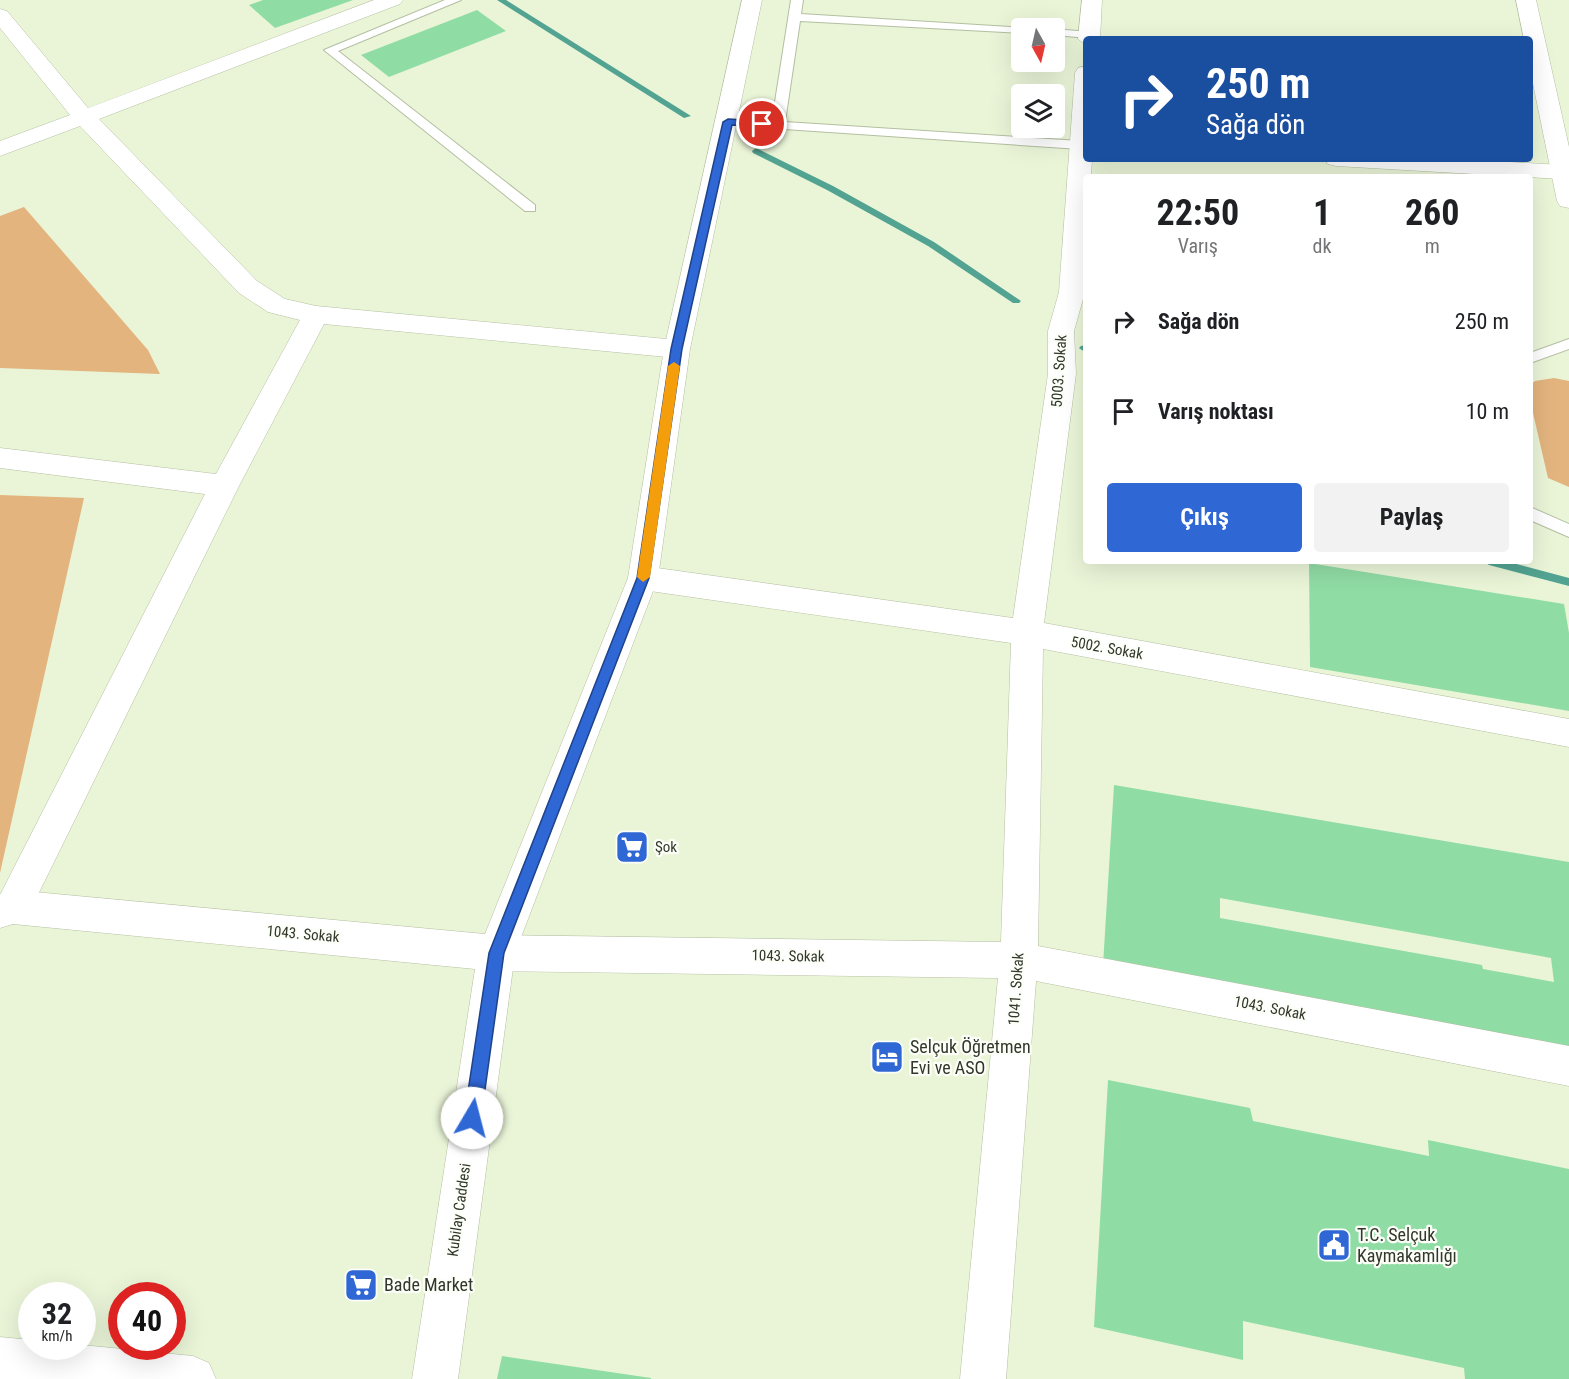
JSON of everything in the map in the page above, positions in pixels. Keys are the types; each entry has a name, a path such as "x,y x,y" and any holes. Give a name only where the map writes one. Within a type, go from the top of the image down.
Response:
{"main road":[{"path":"0,149 393,0"},
{"name":"Kubilay Caddesi","path":"435,1379 496,953 643,578 676,349 728,122 752,0"},
{"path":"1089,36 1092,0"},
{"path":"1526,0 1569,201"},
{"path":"0,15 83,116 248,287 277,306 316,315 676,349"},
{"name":"5003. Sokak","path":"1027,633 1062,374 1061,331 1072,292 1083,145"},
{"path":"1388,162 1561,172"},
{"path":"6,909 224,486 316,315"},
{"path":"0,459 224,486"},
{"name":"5002. Sokak","path":"643,578 1027,633 1569,733"},
{"name":"1041. Sokak","path":"983,1379 1019,960 1027,633"},
{"name":"1043. Sokak","path":"6,909 496,953 1019,960 1569,1066"},
{"path":"0,1360 193,1379"}],"lane":[{"path":"455,0 330,50 530,208"},
{"path":"778,125 797,0"},
{"path":"795,17 1011,29"},
{"path":"1065,34 1083,36"},
{"path":"728,122 1083,145"},
{"path":"1533,357 1569,344"},
{"path":"1533,514 1569,531"}],"shaded area":[{"path":"24,207 148,350 160,374 0,368 0,216"},
{"path":"1554,378 1569,381 1569,487 1548,478 1533,413 1533,383"},
{"path":"0,495 84,498 0,873"}],"building":[{"path":"263,0 353,0 275,28 249,5"},
{"path":"477,10 506,31 389,77 361,55"},
{"path":"1309,564 1564,604 1569,633 1569,711 1310,667"},
{"path":"1114,785 1569,862 1569,1051 1103,965","holes":["1220,898 1551,958 1554,982 1483,969 1482,965 1220,918"]},
{"name":"T.C. Selçuk Kaymakamlığı","path":"1108,1080 1250,1108 1253,1121 1429,1156 1428,1140 1569,1169 1569,1379 1465,1379 1464,1368 1243,1321 1243,1360 1094,1327"},
{"path":"502,1356 651,1378 651,1379 497,1379"}],"waterway":[{"path":"501,0 687,116"},
{"path":"756,151 830,188 931,244 1016,301"},
{"path":"1500,564 1569,582"}],"slow traffic":[{"path":"643,577 674,366"}],"place":[{"name":"Şok","path":"632,847"},
{"name":"Selçuk Öğretmen Evi ve ASO","path":"887,1057"},
{"name":"T.C. Selçuk Kaymakamlığı","path":"1334,1245"},
{"name":"Bade Market","path":"361,1285"}],"route":[{"path":"472,1118 496,953 643,578 676,349 728,122 762,124"}]}
